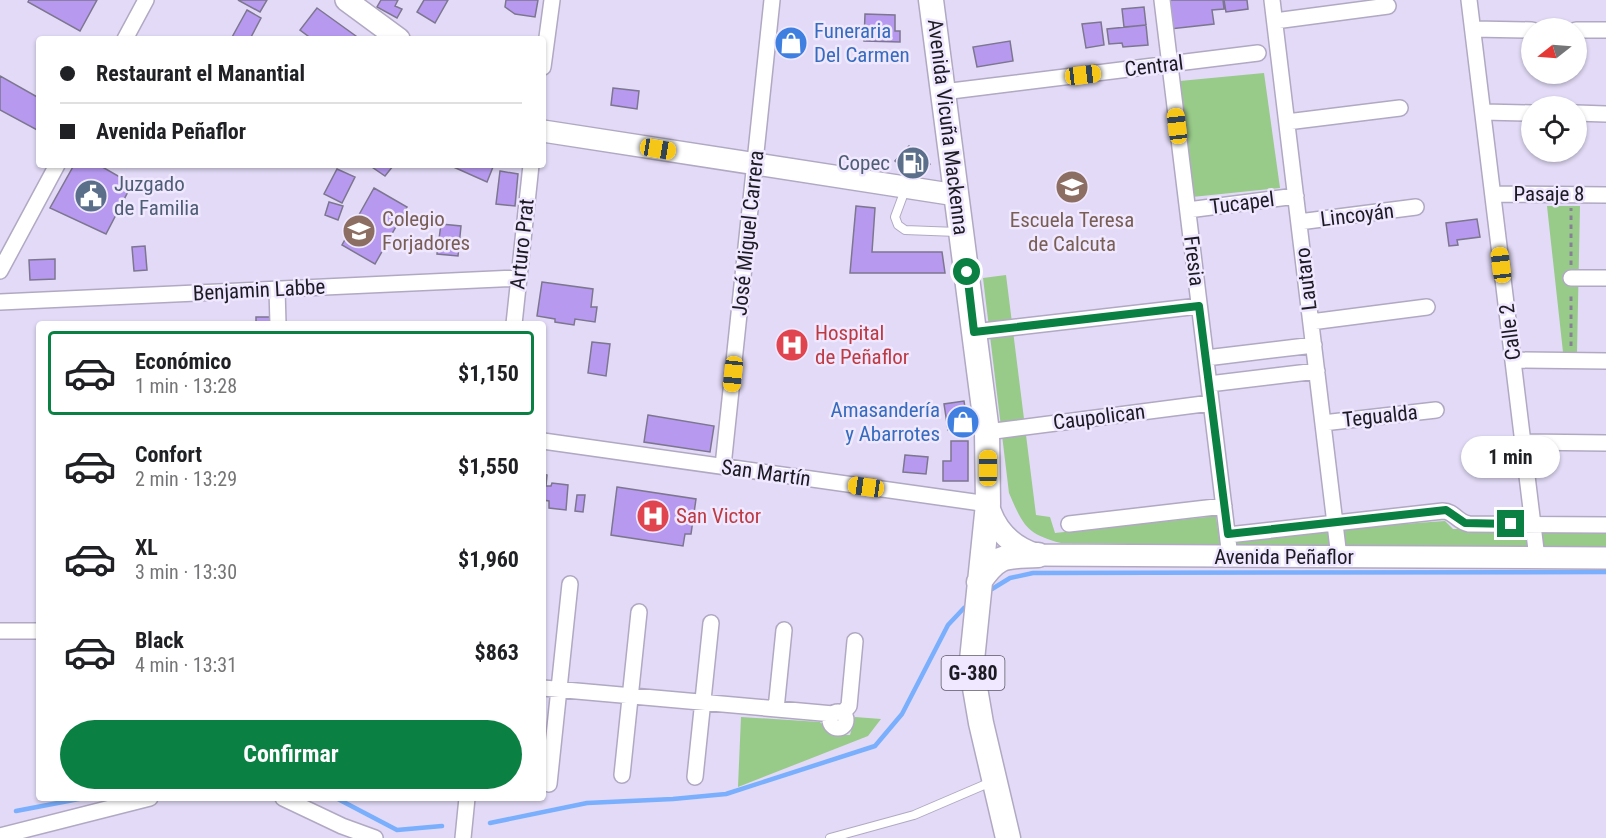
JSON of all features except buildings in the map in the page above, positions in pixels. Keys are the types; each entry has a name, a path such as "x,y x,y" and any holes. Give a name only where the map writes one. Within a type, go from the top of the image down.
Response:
{"main road":[{"path":"346,0 395,36"},
{"name":"Avenida Vicuña Mackenna","path":"931,0 987,432 988,504"},
{"path":"546,131 956,195"},
{"name":"Avenida Peñaflor","path":"988,504 994,523 1008,539 1017,546 1038,555 1606,558"},
{"name":"G-380","path":"988,504 972,660 981,723 1008,838"},
{"path":"979,582 992,563 1008,556 1038,555"}],"street":[{"path":"127,36 146,0"},
{"path":"546,45 552,0"},
{"name":"José Miguel Carrera","path":"723,466 772,0"},
{"name":"Fresia","path":"1162,0 1230,557"},
{"name":"Lautaro","path":"1272,0 1339,557"},
{"name":"Calle 2","path":"1469,0 1537,558"},
{"path":"1275,21 1388,6"},
{"path":"1473,29 1521,30"},
{"path":"1587,30 1606,30"},
{"name":"Central","path":"943,92 1258,54"},
{"path":"1287,122 1400,108"},
{"path":"1483,112 1521,113"},
{"path":"1587,113 1606,114"},
{"path":"0,271 55,168"},
{"name":"Arturo Prat","path":"514,321 531,168"},
{"name":"Pasaje 8","path":"1493,194 1606,195"},
{"name":"Tucapel","path":"1188,210 1296,196"},
{"name":"Lincoyán","path":"1299,222 1416,207"},
{"path":"1571,278 1606,278"},
{"name":"Benjamin Labbe","path":"0,302 518,279"},
{"path":"277,289 278,321"},
{"path":"974,332 1199,306"},
{"path":"1311,322 1427,307"},
{"path":"1206,358 1314,345"},
{"path":"1513,360 1606,361"},
{"path":"1209,384 1317,371"},
{"name":"Caupolican","path":"987,432 1211,403"},
{"name":"Tegualda","path":"1323,423 1436,410"},
{"name":"San Martín","path":"546,441 988,504"},
{"path":"1523,442 1606,443"},
{"path":"1069,524 1224,506"},
{"name":"Avenida Peñaflor","path":"1228,534 1446,510 1465,523 1606,525"},
{"path":"549,784 551,689 570,584"},
{"path":"622,775 639,612"},
{"path":"695,777 711,623"},
{"path":"776,709 784,630"},
{"path":"0,631 36,631"},
{"path":"551,689 838,713 849,706 855,641"},
{"path":"0,830 0,837 138,801"},
{"path":"289,801 342,826 375,838"},
{"path":"463,838 467,801"}],"lane":[{"path":"906,187 895,217 900,228 961,232"},
{"path":"830,838 914,816 995,780"}],"green space":[{"path":"1264,73 1280,188 1192,197 1180,81"},
{"path":"1547,206 1580,206 1577,352 1563,352"},
{"path":"1006,275 1036,515 1050,517 1055,533 1216,516 1219,537 1445,521 1453,529 1606,530 1606,551 1061,543 1040,536 1022,521 1009,493 983,278"},
{"path":"741,717 820,722 830,732 844,735 850,735 855,717 881,719 868,736 738,787"}],"waterway":[{"path":"992,589 1010,578 1033,573 1606,572"},
{"path":"490,823 587,803 726,794 875,746 902,714 948,625 964,608"},
{"path":"16,811 68,801"},
{"path":"342,801 397,830 442,826"}],"place":[{"name":"Funeraria Del Carmen","path":"791,43"},
{"name":"Copec","path":"913,163"},
{"name":"Escuela Teresa de Calcuta","path":"1072,187"},
{"name":"Juzgado de Familia","path":"91,196"},
{"name":"Colegio Forjadores","path":"359,231"},
{"name":"Hospital de Peñaflor","path":"792,345"},
{"name":"Amasandería y Abarrotes","path":"963,422"},
{"name":"San Victor","path":"653,516"}],"route":[{"path":"967,272 974,332 1199,306 1228,534 1446,510 1458,520 1469,524 1511,524"}]}
